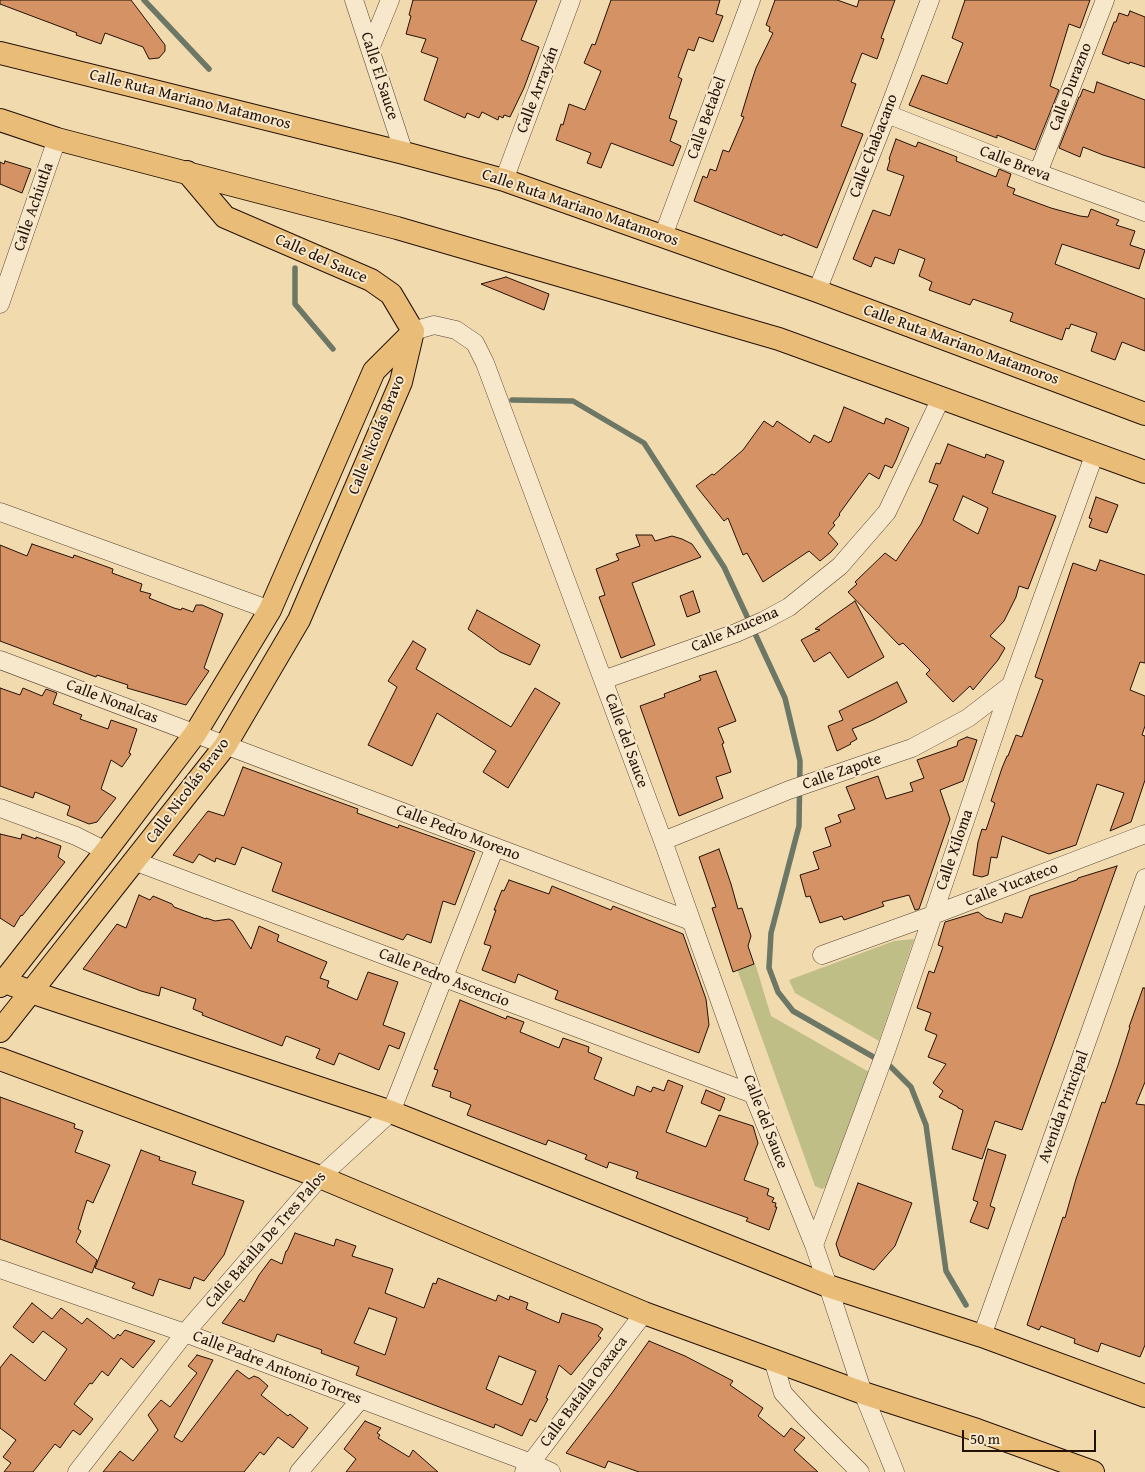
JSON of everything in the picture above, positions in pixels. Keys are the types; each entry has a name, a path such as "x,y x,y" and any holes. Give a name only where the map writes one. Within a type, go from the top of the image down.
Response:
{"main road":[{"name":"Calle Ruta Mariano Matamoros","path":"0,53 404,153 504,180 816,291 1145,414"},
{"path":"0,120 57,139 397,228 779,339 1145,472"},
{"name":"Calle del Sauce","path":"187,172 225,217 371,280 391,294 413,331"},
{"name":"Calle Nicolás Bravo","path":"1,982 106,851 195,734 270,610 374,371 413,331"},
{"name":"Calle Nicolás Bravo","path":"0,1031 225,746 299,620 401,382 413,331"},
{"path":"1,982 391,1112 828,1286 982,1336 1145,1396"},
{"path":"0,1059 320,1177 644,1313 863,1393 977,1430 1093,1472"}],"street":[{"name":"Calle El Sauce","path":"354,0 404,153"},
{"path":"370,49 390,0"},
{"name":"Calle Arrayán","path":"504,180 572,0"},
{"name":"Calle Betabel","path":"663,236 751,0"},
{"name":"Calle Chabacano","path":"816,291 887,114 930,0"},
{"name":"Calle Durazno","path":"1038,173 1105,0"},
{"name":"Calle Breva","path":"887,114 1038,173 1145,212"},
{"name":"Calle Achiutla","path":"0,304 57,139"},
{"name":"Calle del Sauce","path":"413,331 434,325 456,330 476,343 485,363 663,840 753,1094 814,1245 863,1393 895,1472"},
{"name":"Calle Azucena","path":"603,680 736,633 763,621 789,607 840,566 887,512 940,398"},
{"name":"Calle Xiloma","path":"814,1245 887,1048 1011,685 1095,454"},
{"path":"0,512 270,610"},
{"name":"Calle Nonalcas","path":"0,660 225,746"},
{"name":"Calle Zapote","path":"663,840 789,790 912,748 968,718 1011,685"},
{"name":"Calle Pedro Moreno","path":"225,746 691,921"},
{"path":"0,808 76,836 106,851"},
{"name":"Calle Yucateco","path":"822,955 934,915 1145,834"},
{"path":"391,1112 495,847"},
{"name":"Calle Pedro Ascencio","path":"134,862 753,1094"},
{"name":"Avenida Principal","path":"982,1336 1145,878"},
{"name":"Calle Batalla De Tres Palos","path":"77,1472 185,1333 320,1177 391,1112"},
{"name":"Calle Padre Antonio Torres","path":"3,1276 185,1333 360,1400 527,1468 551,1472"},
{"name":"Calle Batalla Oaxaca","path":"527,1468 644,1313"},
{"path":"773,1360 783,1393 860,1472"},
{"path":"299,1472 360,1400"}],"shaded area":[{"path":"914,939 879,1041 795,993 789,980 894,941"},
{"path":"755,963 771,1016 869,1072 829,1185 822,1189 815,1186 737,969"}],"building":[{"path":"0,0 131,0 165,45 165,51 159,58 149,59 143,47 105,33 101,44 0,4"},
{"path":"413,0 537,0 521,40 539,47 524,88 510,117 504,115 503,118 499,116 498,120 482,112 479,118 467,113 465,118 424,100 438,58 421,52 426,39 406,34"},
{"path":"611,0 720,0 716,14 723,16 713,42 699,37 694,51 688,49 678,77 682,79 669,118 677,121 670,141 681,146 673,166 611,143 601,168 587,163 591,153 556,140 569,104 585,110 601,71 584,63 592,44 595,45"},
{"path":"775,0 837,0 857,7 859,0 895,0 881,38 884,39 877,59 862,53 851,82 856,84 841,126 863,134 817,248 694,201 703,176 707,178 710,169 716,171 723,150 729,152 744,117 741,116 756,68 773,33 769,31 770,27 766,25"},
{"path":"965,0 1090,0 1080,28 1069,24 1050,86 1059,90 1035,150 909,105 922,75 947,84 963,43 952,38"},
{"path":"1130,11 1145,17 1145,67 1130,62 1129,64 1102,54 1119,13 1128,16"},
{"path":"1097,82 1145,100 1145,168 1083,147 1080,157 1059,148 1083,89 1094,93"},
{"path":"896,139 916,147 918,142 957,157 956,161 996,177 999,169 1011,174 1007,186 1015,189 1013,194 1080,216 1088,217 1091,209 1119,220 1116,225 1135,231 1130,245 1145,250 1139,269 1062,244 1055,264 1145,299 1145,351 1122,342 1115,360 1091,351 1097,333 1071,324 1069,329 1066,328 1062,340 1010,321 1013,313 973,299 970,305 929,290 932,282 919,276 925,259 899,249 894,264 875,257 871,267 853,259 873,210 890,216 904,176 887,170"},
{"path":"5,161 31,169 22,193 0,184 0,162 4,164"},
{"path":"506,277 549,294 544,310 481,284"},
{"path":"844,407 884,424 886,418 909,428 896,460 892,468 885,465 879,479 869,473 839,514 833,523 835,525 828,533 838,544 831,552 820,561 809,551 763,582 747,553 743,555 728,518 724,521 696,486 712,474 714,475 743,450 764,421 773,427 777,421 810,443 814,435 829,443"},
{"path":"948,444 985,458 986,454 1004,461 992,493 1056,516 1028,589 1019,586 1016,597 1004,621 990,636 1005,648 998,660 973,690 970,686 953,702 926,674 930,670 903,643 899,645 848,592 857,584 855,582 885,553 896,561 921,524 938,485 929,482 936,463 940,464","holes":["963,496 988,508 978,534 953,520"]},
{"path":"1096,497 1118,505 1107,533 1089,527 1092,519 1089,518"},
{"path":"636,535 652,535 655,541 672,536 682,539 692,544 701,557 632,583 655,645 621,658 599,597 605,595 596,569 619,560 616,554 640,546"},
{"path":"32,544 73,558 74,555 113,569 112,573 142,584 140,591 151,594 149,598 174,608 181,610 182,608 193,612 196,605 202,605 223,614 204,668 209,671 186,705 127,688 128,685 97,675 96,677 0,641 0,545 27,556"},
{"path":"1100,560 1145,575 1145,663 1140,662 1130,690 1145,696 1145,726 1142,735 1145,736 1145,780 1131,822 1110,831 1124,793 1097,784 1076,845 1049,854 1002,836 997,858 991,857 988,875 982,877 973,875 978,842 982,829 986,830 995,803 991,801 1002,768 1016,735 1022,737 1043,680 1035,677 1073,563 1096,571"},
{"path":"693,591 700,612 687,617 680,596"},
{"path":"855,601 884,657 848,678 830,652 814,662 801,640 820,630 815,629"},
{"path":"477,610 540,645 530,665 500,652 468,629"},
{"path":"413,641 426,649 416,669 511,727 535,688 560,703 508,788 483,772 496,751 437,713 412,766 368,745 397,687 388,681"},
{"path":"716,671 736,721 718,728 724,743 722,744 731,772 716,777 723,798 679,816 640,706 665,697 664,694 701,680 699,676"},
{"path":"897,682 907,702 852,729 857,739 837,751 828,726 843,720 839,711"},
{"path":"0,688 20,695 23,688 42,696 46,689 57,693 53,704 82,715 80,719 108,729 111,720 137,729 129,753 131,754 122,767 111,760 101,789 116,798 97,822 89,824 67,815 70,806 35,792 33,798 0,786"},
{"path":"967,737 977,740 963,781 940,790 950,819 919,909 915,910 909,895 882,902 884,906 844,920 842,916 820,923 810,896 806,897 800,875 819,869 813,852 831,846 825,828 841,822 838,815 855,809 846,787 878,776 886,799 913,791 910,783 924,778 917,760 957,746 958,741"},
{"path":"243,767 358,809 357,813 398,828 399,825 475,852 455,905 443,901 431,943 407,934 403,940 272,891 282,863 242,847 235,865 216,858 215,862 199,854 193,863 173,855 208,811 224,816"},
{"path":"0,834 21,839 22,834 61,846 58,857 65,862 21,915 14,927 0,918"},
{"path":"719,849 738,909 742,908 751,936 748,946 754,964 733,972 712,908 716,907 699,857"},
{"path":"1117,866 1022,1130 995,1121 982,1159 952,1149 963,1110 939,1097 943,1091 933,1083 946,1064 928,1057 937,1035 925,1030 931,1013 917,1008 929,971 934,973 943,947 938,945 945,922 978,912 986,918 1002,923 1005,913 1022,918 1030,896"},
{"path":"509,880 549,894 552,886 611,910 613,906 683,934 706,999 709,1025 699,1053 555,999 558,991 518,974 515,983 482,970 491,946 484,944 496,910 494,910 502,890 504,891"},
{"path":"139,895 150,900 153,896 172,904 174,907 206,919 215,921 229,919 233,921 251,949 259,926 279,935 277,941 327,962 320,978 329,981 327,987 357,1000 368,972 398,982 383,1025 405,1033 399,1049 389,1045 379,1070 339,1053 334,1065 316,1058 320,1049 286,1036 282,1046 202,1015 203,1013 193,1009 196,999 161,987 159,996 83,969 117,924 126,928"},
{"path":"1143,988 1145,988 1145,1082 1136,1104 1145,1105 1145,1345 1140,1357 1101,1343 1098,1352 1074,1343 1075,1339 1041,1326 1039,1330 1027,1325 1063,1217 1065,1218 1102,1102 1105,1103"},
{"path":"460,1000 506,1019 507,1016 524,1022 520,1032 559,1048 563,1038 589,1047 588,1052 602,1058 594,1079 634,1096 637,1086 651,1092 653,1087 664,1091 668,1080 683,1086 666,1132 706,1147 719,1115 753,1126 758,1143 744,1180 769,1189 767,1195 774,1198 772,1202 776,1203 775,1207 777,1207 769,1230 746,1221 748,1218 636,1178 638,1172 609,1162 607,1168 585,1159 587,1155 548,1140 546,1145 467,1115 471,1105 450,1097 451,1092 432,1086 438,1070 434,1069"},
{"path":"706,1090 725,1098 720,1111 701,1103"},
{"path":"0,1097 75,1124 74,1128 83,1131 75,1152 110,1165 93,1203 87,1200 78,1229 81,1231 76,1242 97,1260 92,1273 0,1239"},
{"path":"988,1149 1006,1155 990,1206 995,1208 988,1229 970,1222 978,1202 973,1200"},
{"path":"141,1150 160,1157 159,1160 196,1172 192,1184 244,1201 224,1255 204,1281 194,1277 190,1289 159,1279 153,1296 132,1288 135,1283 95,1268"},
{"path":"858,1183 912,1203 895,1246 874,1270 840,1256 836,1244"},
{"path":"295,1233 334,1246 336,1239 356,1246 352,1256 393,1269 385,1293 424,1308 433,1283 436,1284 438,1278 496,1301 498,1295 509,1300 510,1296 528,1303 526,1309 559,1323 562,1313 597,1325 603,1329 598,1336 601,1338 571,1375 559,1365 546,1398 548,1399 536,1422 530,1419 522,1436 495,1424 494,1428 356,1375 359,1367 321,1353 322,1350 277,1334 274,1342 222,1323 240,1299 244,1302 259,1275 271,1259 282,1264","holes":["369,1308 397,1318 385,1355 354,1343","499,1356 536,1371 522,1405 486,1389"]},
{"path":"32,1303 52,1319 61,1308 82,1324 87,1318 114,1339 125,1330 155,1341 133,1368 121,1358 108,1376 102,1371 92,1384 90,1383 74,1404 93,1419 80,1435 73,1430 60,1448 55,1444 33,1472 4,1472 11,1463 3,1457 16,1440 0,1428 0,1368 11,1354 45,1381 67,1349 43,1331 33,1343 13,1327"},
{"path":"649,1341 685,1356 733,1381 730,1385 763,1408 758,1416 784,1437 791,1428 805,1438 794,1450 818,1472 639,1472 608,1461 605,1468 566,1453"},
{"path":"197,1355 213,1360 174,1437 182,1442 237,1370 249,1379 254,1376 259,1378 268,1386 261,1395 288,1416 290,1414 308,1428 293,1448 278,1437 264,1455 260,1452 244,1472 103,1472 120,1451 133,1461 158,1430 148,1415 161,1400 170,1407 197,1373 188,1366"},
{"path":"365,1421 381,1428 377,1433 380,1435 378,1438 409,1457 413,1450 438,1472 346,1472 356,1459 344,1449"}],"waterway":[{"path":"144,0 209,69"},
{"path":"295,268 295,304 333,349"},
{"path":"512,400 573,401 644,443 724,567 785,698 800,761 799,826 771,933 769,968 778,992 793,1011 891,1067 911,1087 926,1125 946,1271 966,1305"}]}
